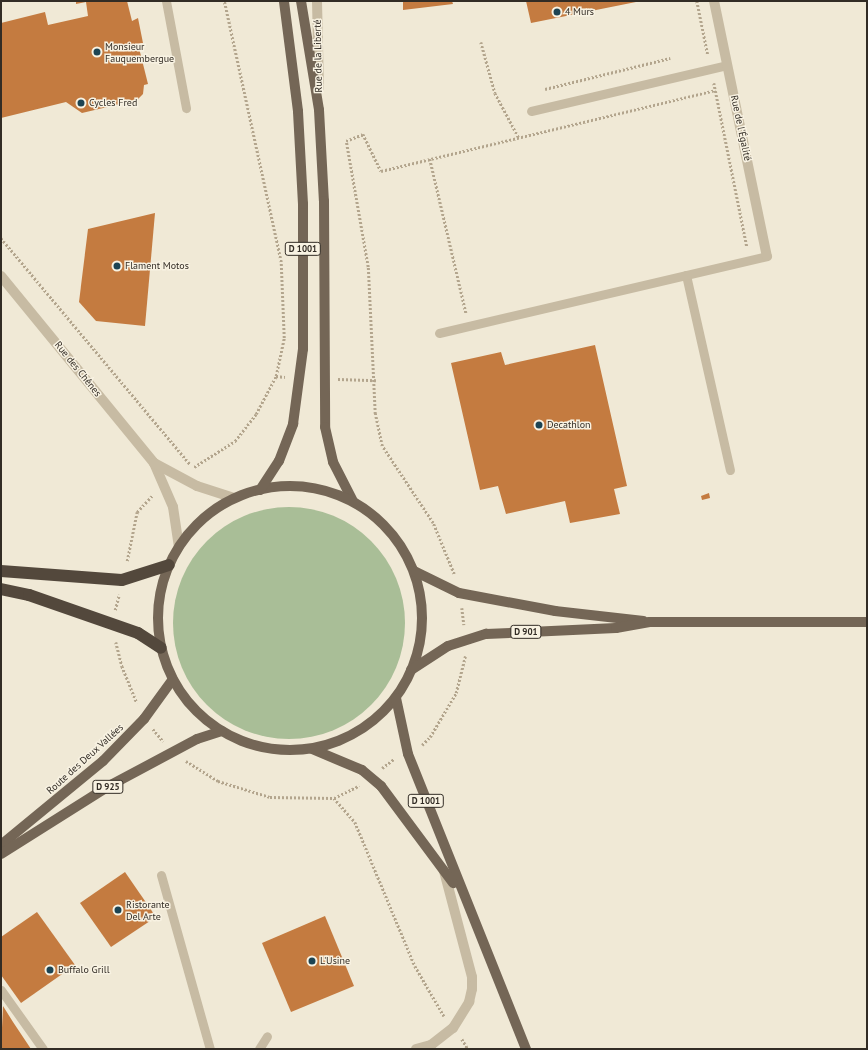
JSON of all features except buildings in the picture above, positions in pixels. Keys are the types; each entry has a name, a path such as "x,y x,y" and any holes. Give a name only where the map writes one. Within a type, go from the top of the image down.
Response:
{"highway":[{"path":"1,571 122,580 169,565"},
{"path":"1,589 29,595 138,633 161,648"}],"main road":[{"name":"D 1001","path":"260,490 280,461 293,424 303,349 303,204 298,111 284,1"},
{"name":"D 1001","path":"301,1 319,110 327,354 325,427 333,462 353,501"},
{"path":"307,487 353,501 388,530 414,571 422,616 412,670 396,698 365,727 312,749 266,748 222,731 197,711 173,679 161,648 158,610 169,565 179,547 208,515 234,498 260,490 307,487"},
{"name":"D 901","path":"414,571 459,593 555,611 649,622 867,622"},
{"name":"D 901","path":"412,670 465,638 616,628 649,622"},
{"name":"Route des Deux Vallées","path":"1,845 73,788 144,719 173,679"},
{"name":"D 1001","path":"396,698 408,754 465,902 526,1049"},
{"name":"D 925","path":"1,854 109,786 172,752 222,731"},
{"name":"D 1001","path":"312,749 370,777 443,867 465,902"}],"street":[{"name":"Rue de la Liberté","path":"317,1 319,110"},
{"name":"Rue de l'Égalité","path":"714,1 767,256"},
{"name":"Rue des Chênes","path":"1,276 154,463 166,487 179,547"},
{"name":"Rue des Chênes","path":"154,463 179,477 234,498"},
{"path":"416,1049 431,1045 454,1028 469,1002 472,977 443,867"}],"lane":[{"path":"166,1 186,108"},
{"path":"531,111 710,66 727,65"},
{"path":"439,333 767,256"},
{"path":"686,275 730,470"},
{"path":"161,875 210,1049"},
{"path":"1,990 43,1049"},
{"path":"259,1049 267,1036"}],"path":[{"path":"179,477 235,441 256,414 276,376 284,338 281,262 224,1"},
{"path":"696,1 750,261"},
{"path":"481,42 495,93 519,138"},
{"path":"545,89 670,58"},
{"path":"166,487 145,500 137,512 112,624 122,666 144,719 172,752 218,781 244,791 299,800 334,798 355,790 370,777 408,754 430,737 456,693 465,664 465,638 459,593 433,523 382,446 375,414 368,267 346,141 363,134 381,171 715,90"},
{"path":"430,159 469,326"},
{"path":"1,238 193,468"},
{"path":"334,798 355,822 414,966 468,1049"}],"green space":[{"path":"278,507 300,507 334,515 344,520 363,533 379,549 386,558 397,578 403,600 405,623 403,646 397,668 386,688 363,713 354,720 334,731 300,739 278,739 244,731 234,726 215,713 199,697 192,688 181,668 173,634 173,612 181,578 186,568 199,549 215,533 224,526 244,515"}],"place":[{"name":"4 Murs","path":"557,12"},
{"name":"Monsieur Fauquembergue","path":"97,52"},
{"name":"Cycles Fred","path":"81,103"},
{"name":"Flament Motos","path":"117,266"},
{"name":"Decathlon","path":"539,425"},
{"name":"Ristorante Del Arte","path":"118,910"},
{"name":"L'Usine","path":"312,961"},
{"name":"Buffalo Grill","path":"50,970"}]}
